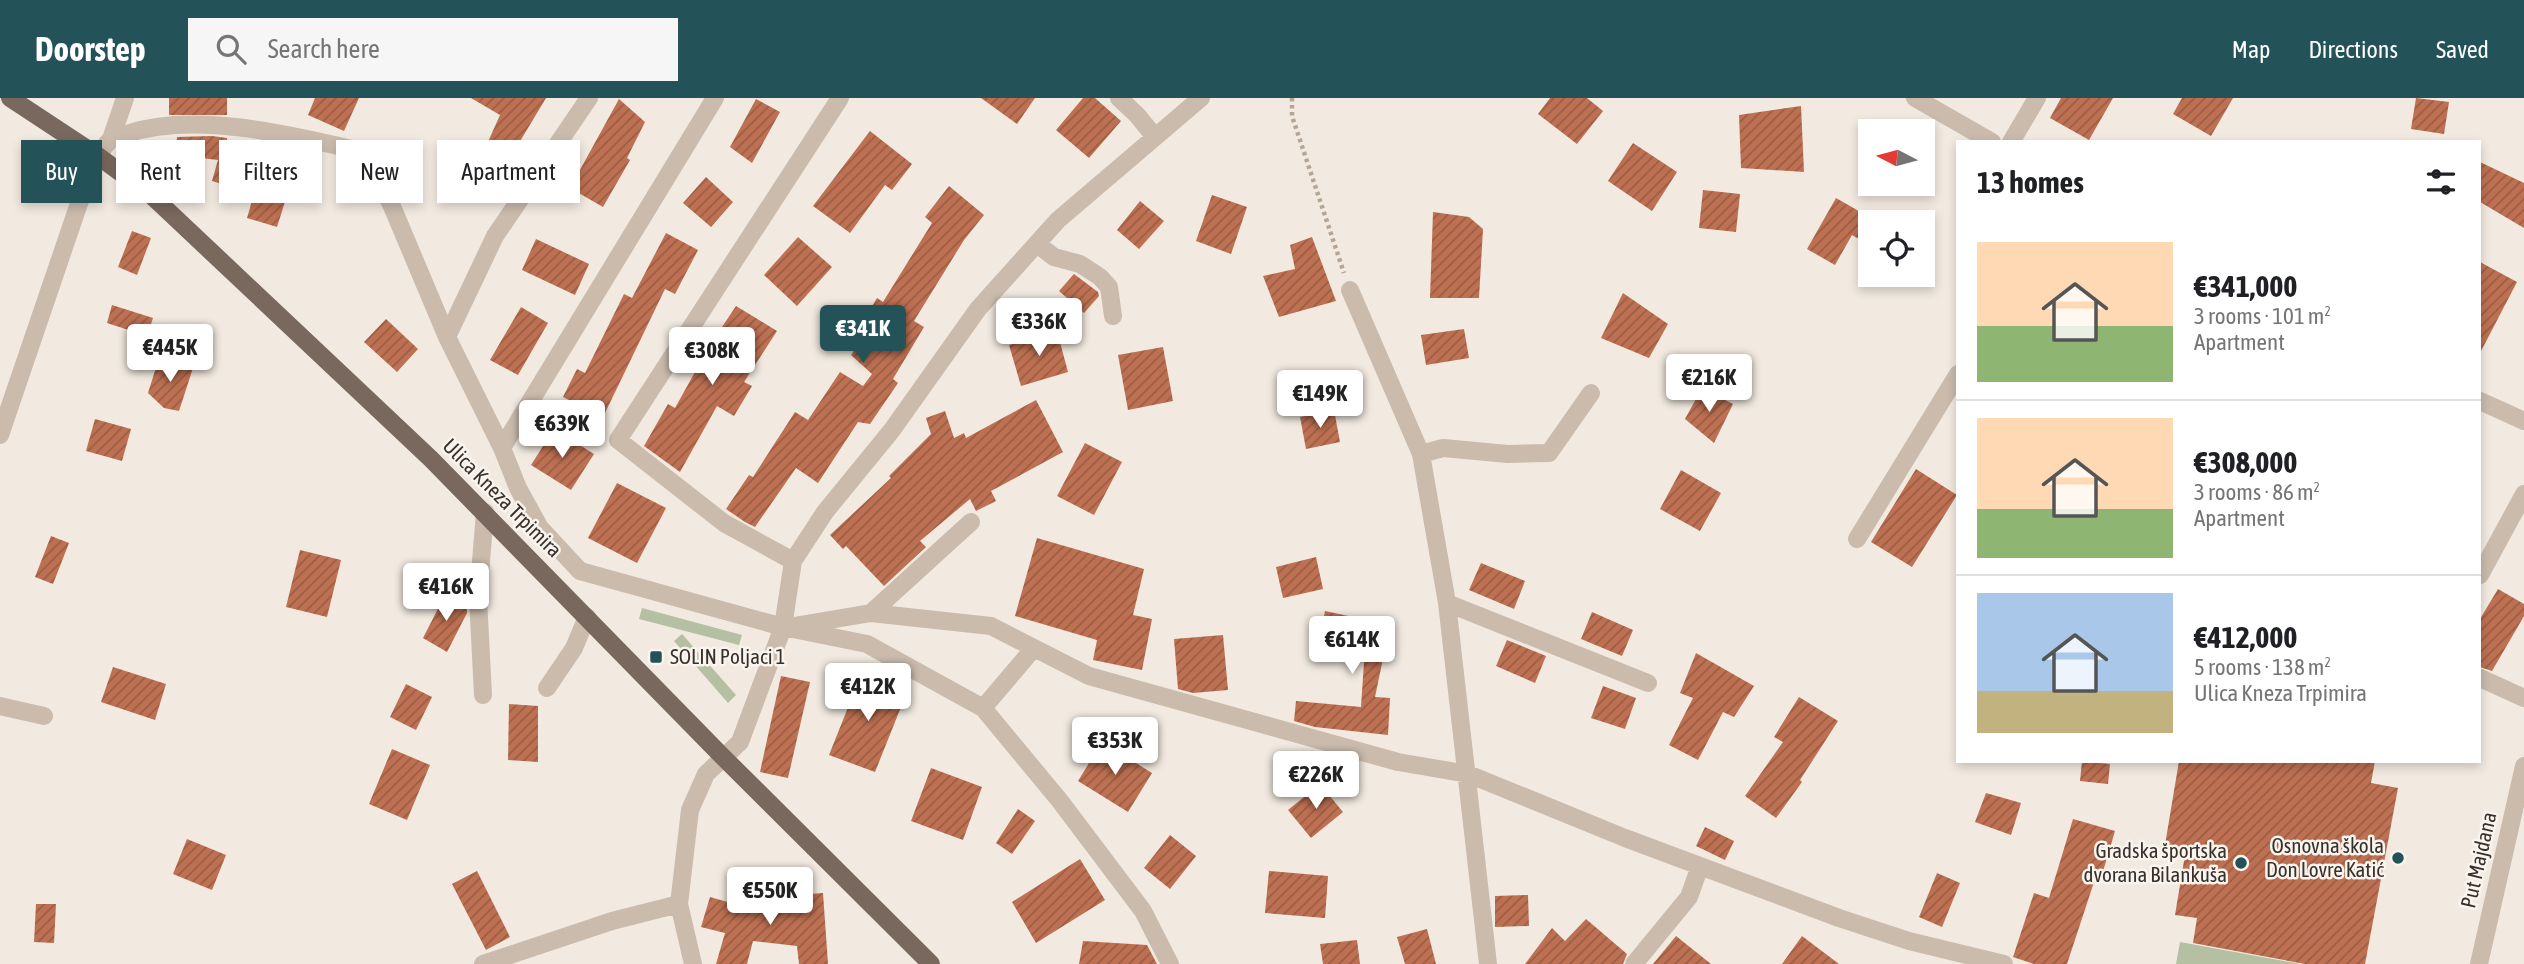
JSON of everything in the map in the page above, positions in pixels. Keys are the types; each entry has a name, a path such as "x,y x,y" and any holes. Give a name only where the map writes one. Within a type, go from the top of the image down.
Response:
{"main road":[{"name":"Ulica Kneza Trpimira","path":"10,98 74,140"},
{"name":"Ulica Kneza Trpimira","path":"102,159 151,195 431,458 722,757 931,964"}],"street":[{"path":"102,151 111,139 125,98"},
{"path":"447,337 495,236 589,98"},
{"path":"502,447 715,98"},
{"path":"793,561 724,523 618,440 840,98"},
{"path":"1119,98 1154,137"},
{"path":"692,964 679,904 690,810 706,774 740,742 783,627 793,561 825,512 892,430 978,309 1058,220 1201,98"},
{"path":"1915,98 1988,140"},
{"path":"2012,140 2037,98"},
{"path":"111,139 150,126 212,126 288,134 360,150 391,204 447,337 502,447 518,488 540,528 580,571 783,627 867,644 983,708 1060,801 1143,911 1170,964"},
{"path":"0,435 80,203"},
{"path":"1037,244 1054,257 1080,264 1100,277 1109,288 1113,316"},
{"path":"1350,290 1421,454 1447,603 1488,964"},
{"path":"1857,539 1956,377"},
{"path":"1421,454 1443,448 1508,454 1549,453 1591,393"},
{"path":"2481,401 2524,421"},
{"path":"2481,573 2524,494"},
{"path":"483,695 478,598 485,512"},
{"path":"871,613 971,522"},
{"path":"1447,603 1648,683"},
{"path":"783,627 871,613 991,626 1089,676 1398,762 1468,774 1850,922 1909,941 2004,964"},
{"path":"547,688 574,648 587,617"},
{"path":"983,708 1034,648"},
{"path":"2481,678 2524,698"},
{"path":"0,706 44,716"},
{"name":"Put Majdana","path":"2479,964 2524,766"},
{"path":"1634,964 1689,897 1700,866"},
{"path":"483,964 612,922 679,904"}],"path":[{"path":"1292,98 1292,116 1350,290"}],"green space":[{"path":"642,608 742,635 739,645 639,619"},
{"path":"682,634 736,695 728,703 674,641"},
{"path":"2180,942 2301,964 2176,964"}],"building":[{"path":"169,98 227,98 227,115 169,115"},
{"path":"315,98 359,98 344,131 308,115"},
{"path":"471,98 546,98 521,140 489,140 500,115"},
{"path":"981,98 1035,98 1017,124"},
{"path":"1083,98 1095,98 1121,121 1089,158 1056,130"},
{"path":"1550,98 1587,98 1603,111 1577,144 1538,114"},
{"path":"2061,98 2113,98 2089,140 2050,118"},
{"path":"2182,98 2233,98 2211,136 2173,114"},
{"path":"2416,98 2449,102 2444,134 2411,129"},
{"path":"619,99 645,122 627,158 630,160 603,207 580,194 580,170"},
{"path":"756,99 780,112 752,163 730,147"},
{"path":"1801,106 1804,172 1741,168 1739,115"},
{"path":"870,131 912,164 892,190 885,185 850,233 813,206"},
{"path":"177,137 227,138 219,140 219,183 212,181 218,160 205,158 205,140 177,140"},
{"path":"1633,143 1677,172 1652,211 1608,181"},
{"path":"2481,162 2524,183 2524,228 2481,203"},
{"path":"706,177 733,202 711,227 683,203"},
{"path":"949,186 984,215 964,240 914,321 924,327 893,379 898,383 870,424 858,422 818,483 796,468 755,527 745,522 726,509 749,475 753,477 795,412 808,420 840,372 863,386 872,374 851,355 865,334 858,329 877,298 883,302 932,223 925,217"},
{"path":"1703,190 1740,194 1736,232 1699,228"},
{"path":"1212,195 1247,207 1231,254 1196,241"},
{"path":"1836,198 1858,211 1858,238 1852,235 1835,265 1807,249"},
{"path":"1140,201 1164,221 1139,249 1117,230"},
{"path":"251,203 285,203 277,227 247,218"},
{"path":"1433,212 1469,217 1483,229 1479,298 1430,298"},
{"path":"132,231 151,238 137,275 118,267"},
{"path":"666,233 698,250 675,294 665,289 603,417 563,397 577,369 585,373 624,294 632,298"},
{"path":"798,237 832,267 797,306 764,275"},
{"path":"1312,237 1336,301 1279,317 1263,276 1295,269 1290,245"},
{"path":"536,239 589,264 575,295 522,270"},
{"path":"2481,263 2517,282 2481,351"},
{"path":"1074,274 1098,292 1099,296 1084,313 1059,291"},
{"path":"1623,293 1668,324 1649,358 1601,338"},
{"path":"112,305 153,318 147,336 107,323"},
{"path":"736,306 777,331 744,382 752,386 734,416 717,406 680,472 644,446 668,404 675,408 710,345"},
{"path":"521,307 548,323 518,375 490,360"},
{"path":"386,319 418,349 397,372 364,342"},
{"path":"1464,329 1469,358 1426,365 1421,335"},
{"path":"1057,331 1068,372 1021,386 1009,345"},
{"path":"1163,347 1173,401 1128,410 1118,355"},
{"path":"159,358 193,368 179,411 164,408 148,393"},
{"path":"1702,388 1733,404 1714,443 1685,419"},
{"path":"1036,400 1063,452 991,491 996,501 976,511 970,499 920,541 926,547 884,586 846,546 843,549 830,535 891,478 889,476 931,434 926,418 945,411 954,438 964,433 966,438"},
{"path":"1334,410 1340,442 1306,449 1300,417"},
{"path":"95,419 131,429 122,461 86,451"},
{"path":"554,429 594,454 571,490 531,465"},
{"path":"1085,443 1122,462 1094,515 1057,496"},
{"path":"1916,469 1956,494 1912,567 1871,542"},
{"path":"1681,470 1721,493 1700,531 1660,509"},
{"path":"617,483 666,508 637,563 588,538"},
{"path":"51,536 69,543 53,584 35,577"},
{"path":"1037,538 1144,569 1133,615 1152,619 1142,670 1093,660 1097,640 1015,616"},
{"path":"300,550 341,560 327,617 286,607"},
{"path":"1316,557 1323,589 1283,598 1276,567"},
{"path":"1481,563 1525,581 1514,609 1469,590"},
{"path":"2498,589 2524,604 2524,616 2492,671 2481,667 2481,617"},
{"path":"445,595 467,607 467,613 447,652 423,638"},
{"path":"1325,611 1390,625 1375,697 1390,698 1388,735 1315,727 1294,721 1296,701 1361,707 1364,662 1317,652"},
{"path":"1592,612 1633,630 1622,656 1581,639"},
{"path":"1223,635 1228,690 1193,693 1178,689 1174,639"},
{"path":"1507,640 1546,656 1535,683 1496,666"},
{"path":"1696,653 1754,686 1734,717 1723,712 1698,760 1669,745 1693,698 1680,693"},
{"path":"113,667 166,684 155,720 101,702"},
{"path":"861,675 907,692 875,772 829,755"},
{"path":"781,676 810,682 788,778 760,772"},
{"path":"406,684 432,697 416,730 390,717"},
{"path":"1603,686 1636,698 1625,729 1591,718"},
{"path":"1799,697 1838,721 1800,780 1802,782 1776,818 1745,796 1783,742 1774,737"},
{"path":"509,704 538,706 538,762 508,760"},
{"path":"1102,742 1152,773 1128,812 1078,781"},
{"path":"392,749 430,765 407,820 369,804"},
{"path":"2082,763 2110,764 2108,784 2080,781"},
{"path":"2179,763 2375,763 2371,783 2398,788 2365,964 2305,964 2193,943 2197,918 2175,915 2185,855 2164,851"},
{"path":"931,768 982,787 963,840 911,821"},
{"path":"1320,784 1343,812 1311,838 1288,810"},
{"path":"1986,793 2021,803 2011,835 1975,822"},
{"path":"1018,809 1035,821 1012,854 996,843"},
{"path":"2073,819 2115,831 2101,878 2096,876 2067,964 2034,964 2013,957 2034,893 2049,898"},
{"path":"1705,827 1734,841 1725,860 1696,846"},
{"path":"1170,835 1196,856 1170,889 1144,868"},
{"path":"187,839 226,855 212,890 173,874"},
{"path":"1080,859 1105,900 1036,943 1012,902"},
{"path":"477,871 510,937 486,950 452,884"},
{"path":"1269,871 1328,876 1325,918 1265,913"},
{"path":"1937,873 1960,883 1942,927 1919,917"},
{"path":"823,893 828,964 799,964 797,946 753,941 747,964 716,964 725,933 701,927 710,897 745,907 746,899"},
{"path":"1528,895 1529,926 1495,927 1495,896"},
{"path":"36,904 56,904 54,943 34,942"},
{"path":"1586,919 1627,954 1623,964 1525,964 1552,928 1565,941"},
{"path":"1427,929 1436,964 1405,964 1397,937"},
{"path":"1676,936 1711,964 1653,964"},
{"path":"1802,936 1839,964 1782,964"},
{"path":"1357,940 1360,964 1323,964 1320,944"},
{"path":"1083,941 1147,945 1157,964 1079,964"}],"place":[{"name":"SOLIN Poljaci 1","path":"656,657"},
{"name":"Osnovna škola Don Lovre Katić","path":"2398,858"},
{"name":"Gradska športska dvorana Bilankuša","path":"2241,863"}]}
